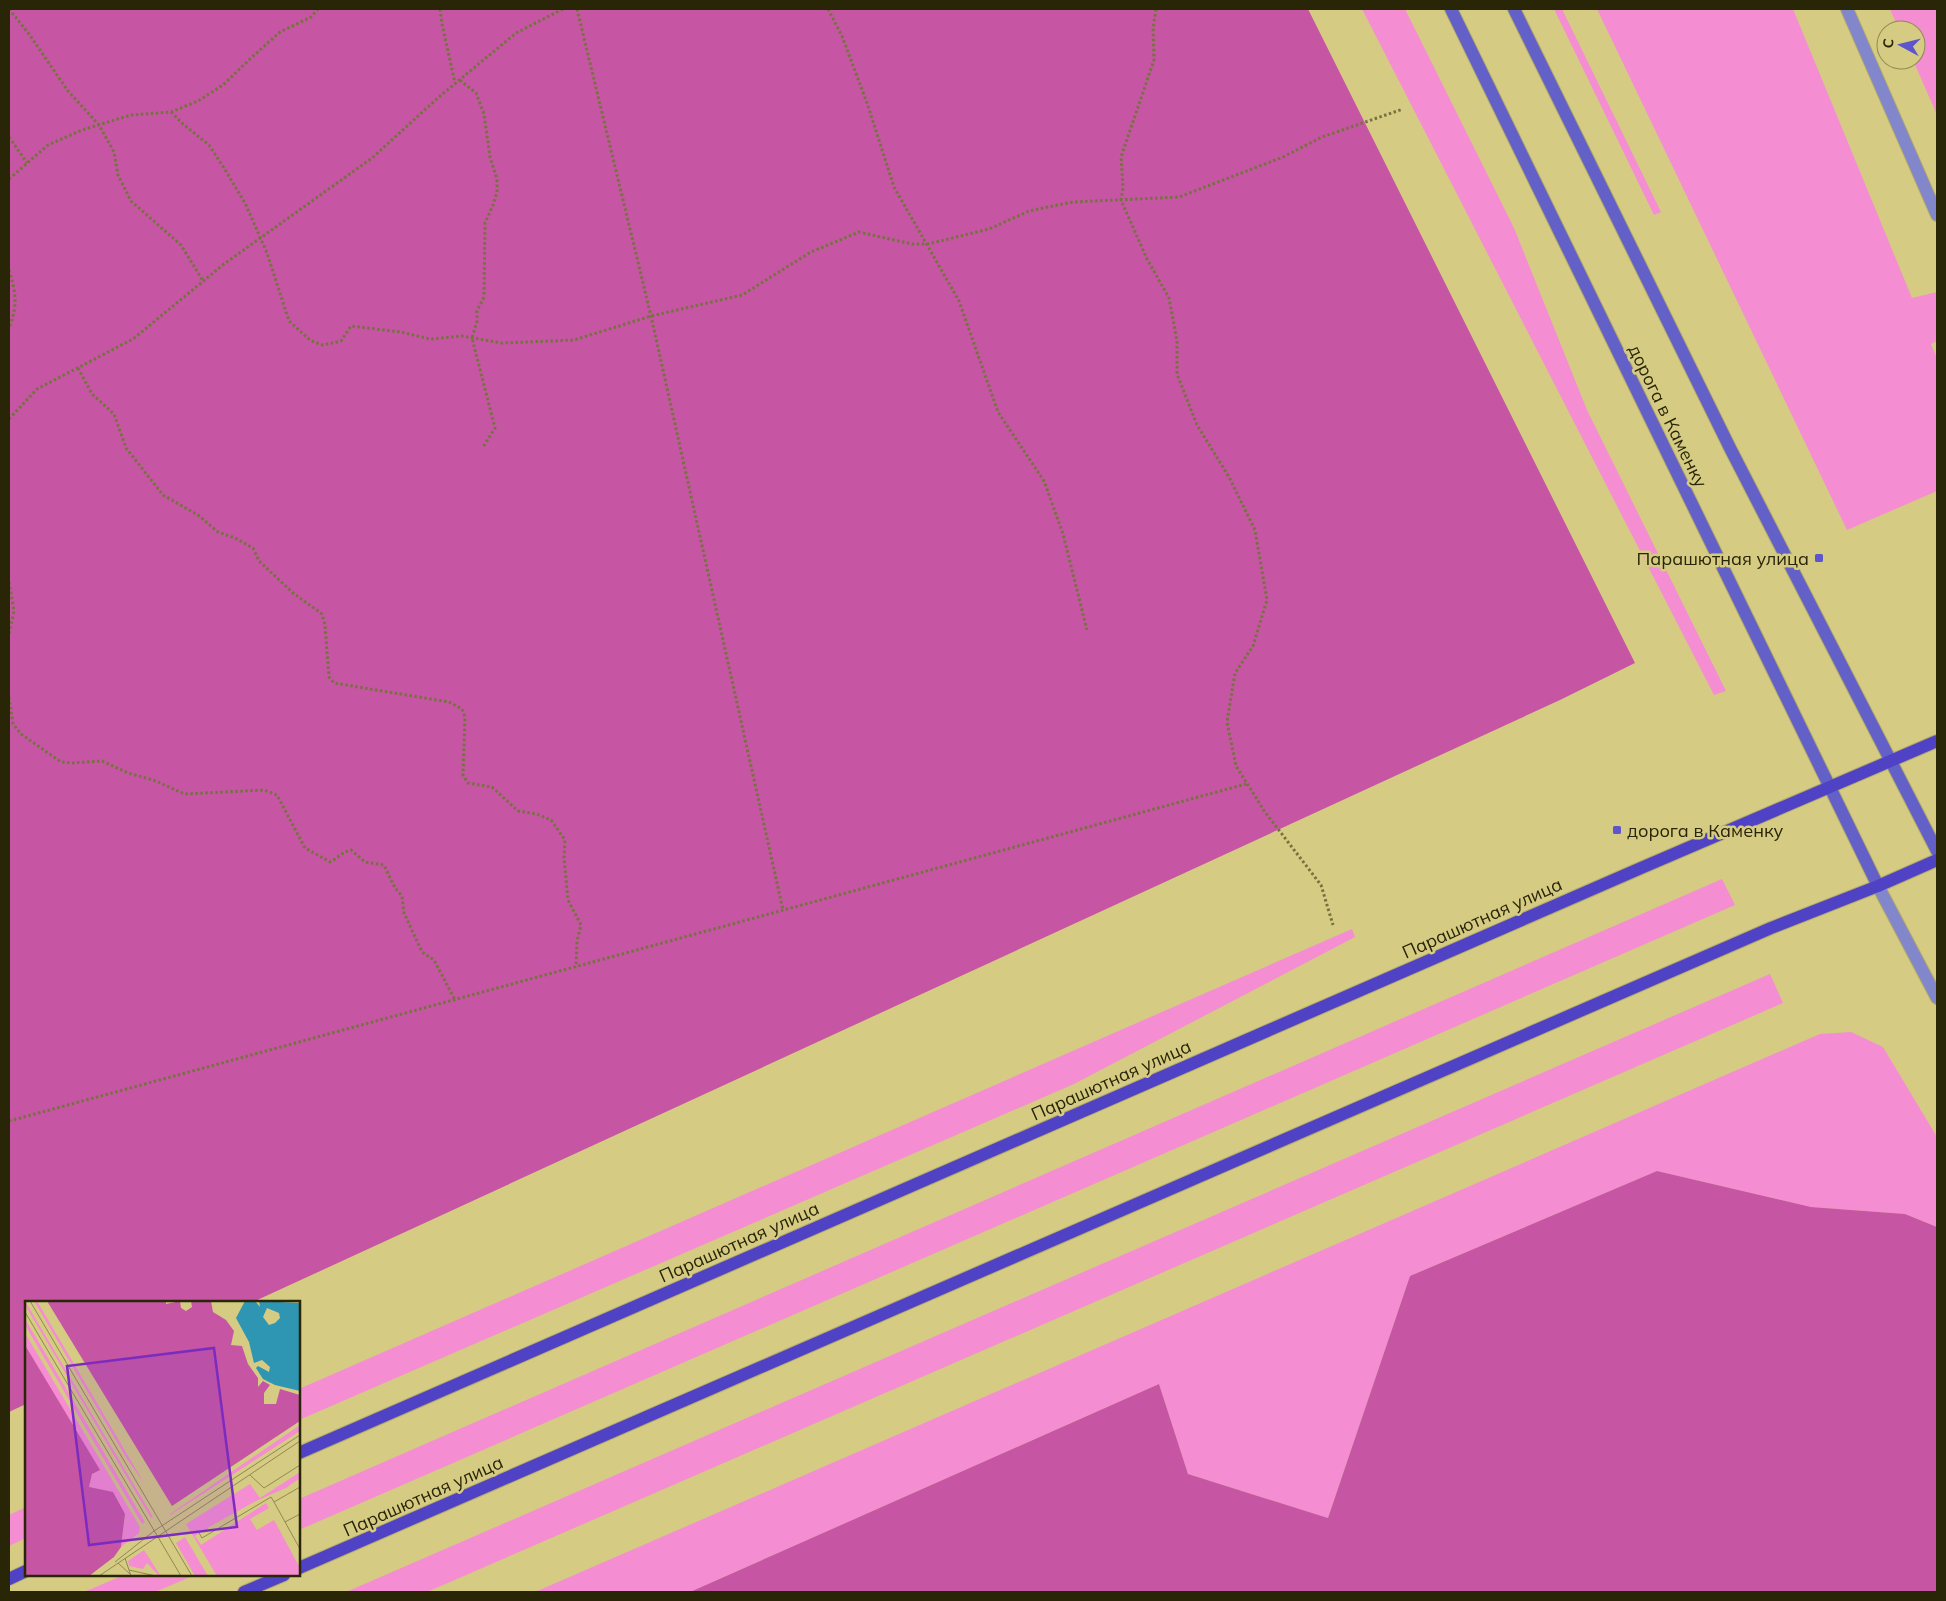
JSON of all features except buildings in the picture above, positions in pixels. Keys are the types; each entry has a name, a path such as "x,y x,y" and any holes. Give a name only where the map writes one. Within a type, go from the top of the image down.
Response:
{"main road":[{"name":"дорога в Каменку","path":"1451,9 1878,886"},
{"path":"1514,9 1730,448 1937,851"},
{"name":"Парашютная улица","path":"300,1453 1829,787 1937,742"},
{"name":"Парашютная улица","path":"300,1568 1761,932 1878,886 1937,860"},
{"path":"9,1579 25,1571"},
{"path":"244,1592 282,1576"}],"street":[{"path":"1847,9 1937,215"},
{"name":"дорога в Каменку","path":"1878,886 1937,998"}],"path":[{"path":"9,9 29,34 68,91 99,125 114,152 118,176 131,201 180,244 203,281"},
{"path":"9,179 48,145 82,130 131,115 171,112 198,101 223,85 280,32 311,17 318,9"},
{"path":"440,9 455,83"},
{"path":"9,419 37,388 133,338 203,281 372,158 455,83 516,33 563,9"},
{"path":"577,9 651,316 783,910"},
{"path":"828,9 842,36 867,103 894,186 959,301 998,412 1044,481 1063,534 1087,630"},
{"path":"1156,9 1153,28 1154,60 1121,157 1123,188 1121,200 1147,259 1168,298 1176,341 1177,374 1197,425 1230,477 1256,530 1268,600 1252,646 1235,673 1227,722 1236,766 1246,784 1286,841 1321,885 1333,926"},
{"path":"460,80 476,93 484,114 490,157 497,179 495,199 485,222 484,297 477,311 477,321 472,338 495,428 483,447"},
{"path":"171,112 209,146 245,203 261,238 289,321 311,341 323,345 340,341 351,326 401,332 430,339 462,336 502,343 574,340 651,316 742,295 810,252 860,232 912,244 928,244 989,229 1029,211 1074,202 1179,197 1283,157 1322,137 1403,109"},
{"path":"9,137 27,163"},
{"path":"9,270 16,302 14,316 9,328"},
{"path":"78,368 92,394 114,414 126,448 163,495 198,515 218,532 235,538 253,548 259,561 293,593 322,614 325,624 329,678 334,683 449,702 462,709 466,717 463,776 468,783 492,787 518,811 536,814 551,820 565,840 564,858 568,900 581,925 577,941 576,966"},
{"path":"9,582 14,611 9,634"},
{"path":"9,697 14,724 21,734 61,762 102,761 128,773 156,781 184,794 264,790 277,795 305,848 311,852 330,862 338,858 343,852 351,850 365,862 384,865 402,896 404,913 422,952 434,960 455,1000"},
{"path":"9,1121 1246,784"}],"shaded area":[{"path":"9,9 1308,9 1635,663 1560,700 255,1301 25,1301 25,1404 9,1412"},
{"path":"1362,9 1405,9 1514,228 1587,410 1726,691 1714,695"},
{"path":"1554,9 1562,9 1661,212 1654,215"},
{"path":"1597,9 1793,9 1912,298 1937,292 1937,341 1931,344 1937,358 1937,491 1847,530"},
{"path":"1890,9 1937,9 1937,115 1917,70 1926,70 1926,20 1895,20"},
{"path":"1722,879 1735,905 300,1530 300,1499"},
{"path":"1352,929 1355,937 1074,1084 300,1420 300,1389"},
{"path":"1770,974 1783,1003 427,1592 346,1592"},
{"path":"1851,1032 1883,1047 1937,1137 1937,1227 1905,1214 1811,1207 1657,1171 1410,1276 1328,1518 1188,1474 1159,1384 690,1592 535,1592 1820,1034"},
{"path":"1657,1171 1811,1207 1905,1214 1937,1227 1937,1592 690,1592 1159,1384 1188,1474 1328,1518 1410,1276"},
{"path":"25,1507 25,1538 9,1546 9,1515"},
{"path":"122,1576 193,1576 155,1592 84,1592"}],"place":[{"name":"Парашютная улица","path":"1819,558"},
{"name":"дорога в Каменку","path":"1617,830"}]}
